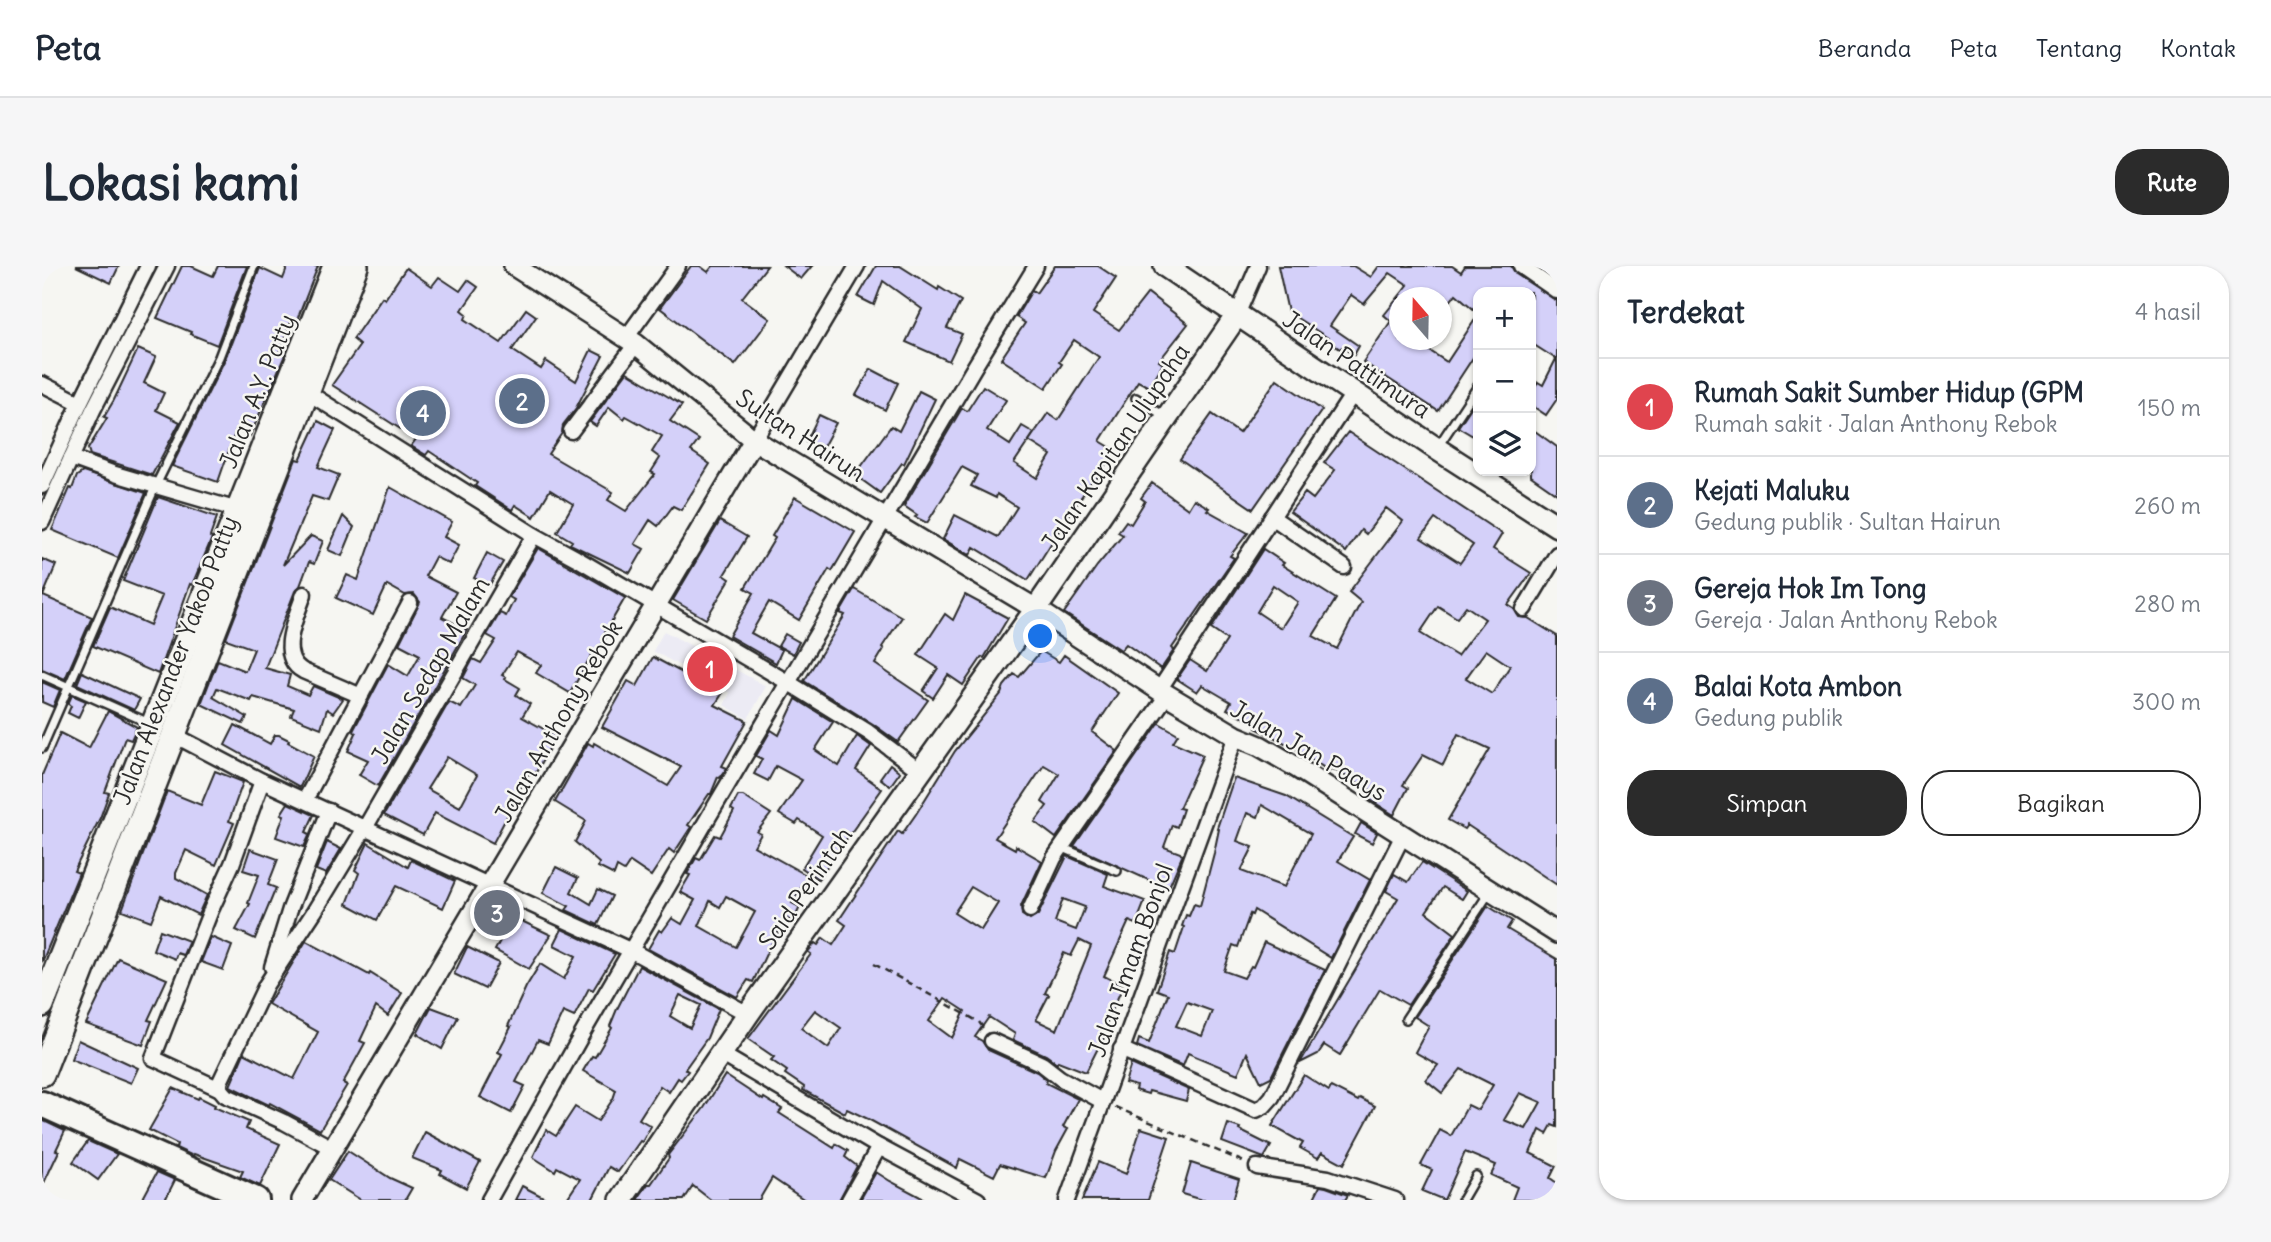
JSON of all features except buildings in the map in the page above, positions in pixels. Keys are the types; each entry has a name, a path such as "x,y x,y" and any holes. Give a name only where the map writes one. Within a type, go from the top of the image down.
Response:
{"highway":[{"path":"42,1104 256,1200"}],"main road":[{"name":"Jalan A.Y. Patty","path":"42,1005 54,963 153,725 335,266"},
{"name":"Jalan Alexander Yakob Patty","path":"42,1074 356,266"},
{"name":"Jalan Pattimura","path":"1165,266 1437,449 1557,526"},
{"name":"Jalan Kapitan Ulupaha","path":"1036,609 1237,315"},
{"name":"Said Perintah","path":"621,1200 748,1014 1036,609"}],"street":[{"path":"42,486 148,266"},
{"path":"42,522 167,266"},
{"name":"Sultan Hairun","path":"514,266 631,341 754,440 1036,609"},
{"path":"571,431 678,266"},
{"name":"Jalan Anthony Rebok","path":"302,1200 856,266"},
{"path":"489,1200 585,1029 885,517 1036,266"},
{"path":"1237,315 1258,266"},
{"path":"1521,266 1557,290"},
{"path":"42,384 80,403"},
{"path":"307,392 534,536 789,682 868,732 920,772"},
{"path":"1030,909 1061,847 1163,693 1272,517 1354,392"},
{"path":"71,458 238,510"},
{"path":"1272,517 1344,567"},
{"name":"Jalan Sedap Malam","path":"266,985 365,828 534,536"},
{"path":"1524,610 1557,554"},
{"path":"304,594 290,640 289,658 295,667 360,696"},
{"path":"305,800 410,603"},
{"name":"Jalan Jan Paays","path":"1036,609 1163,693 1236,736 1273,752 1557,933"},
{"path":"174,735 262,781 632,951 748,1014"},
{"name":"Jalan Imam Bonjol","path":"1068,1200 1236,736"},
{"path":"262,781 232,864 211,909 153,1058 220,1089 225,1095 332,1148"},
{"path":"220,1089 220,1082 266,985 290,909 328,811"},
{"path":"1121,1049 1256,1110 1264,1106 1272,1097 1404,835"},
{"path":"992,1041 1042,1064 1060,1079 1102,1101"},
{"path":"721,1054 879,1147 978,1200"},
{"path":"849,1200 879,1147"},
{"path":"1257,1167 1328,1178 1365,1195 1395,1200"}],"lane":[{"path":"42,748 156,485 219,358 254,266"},
{"path":"1437,449 1473,394"},
{"path":"1136,398 1167,417"},
{"path":"42,675 153,725"},
{"path":"1061,847 1117,871"},
{"path":"1406,1019 1490,892"},
{"path":"1462,1200 1476,1175"}],"path":[{"path":"874,964 979,1022 992,1041"},
{"path":"1102,1101 1257,1167"}],"shaded area":[{"path":"664,631 766,686 748,719 724,705 730,693 653,651"}],"place":[{"name":"Kejati Maluku","path":"522,401"},
{"name":"Balai Kota Ambon","path":"423,413"},
{"name":"Rumah Sakit Sumber Hidup (GPM","path":"710,669"},
{"name":"Gereja Hok Im Tong","path":"497,913"}]}
